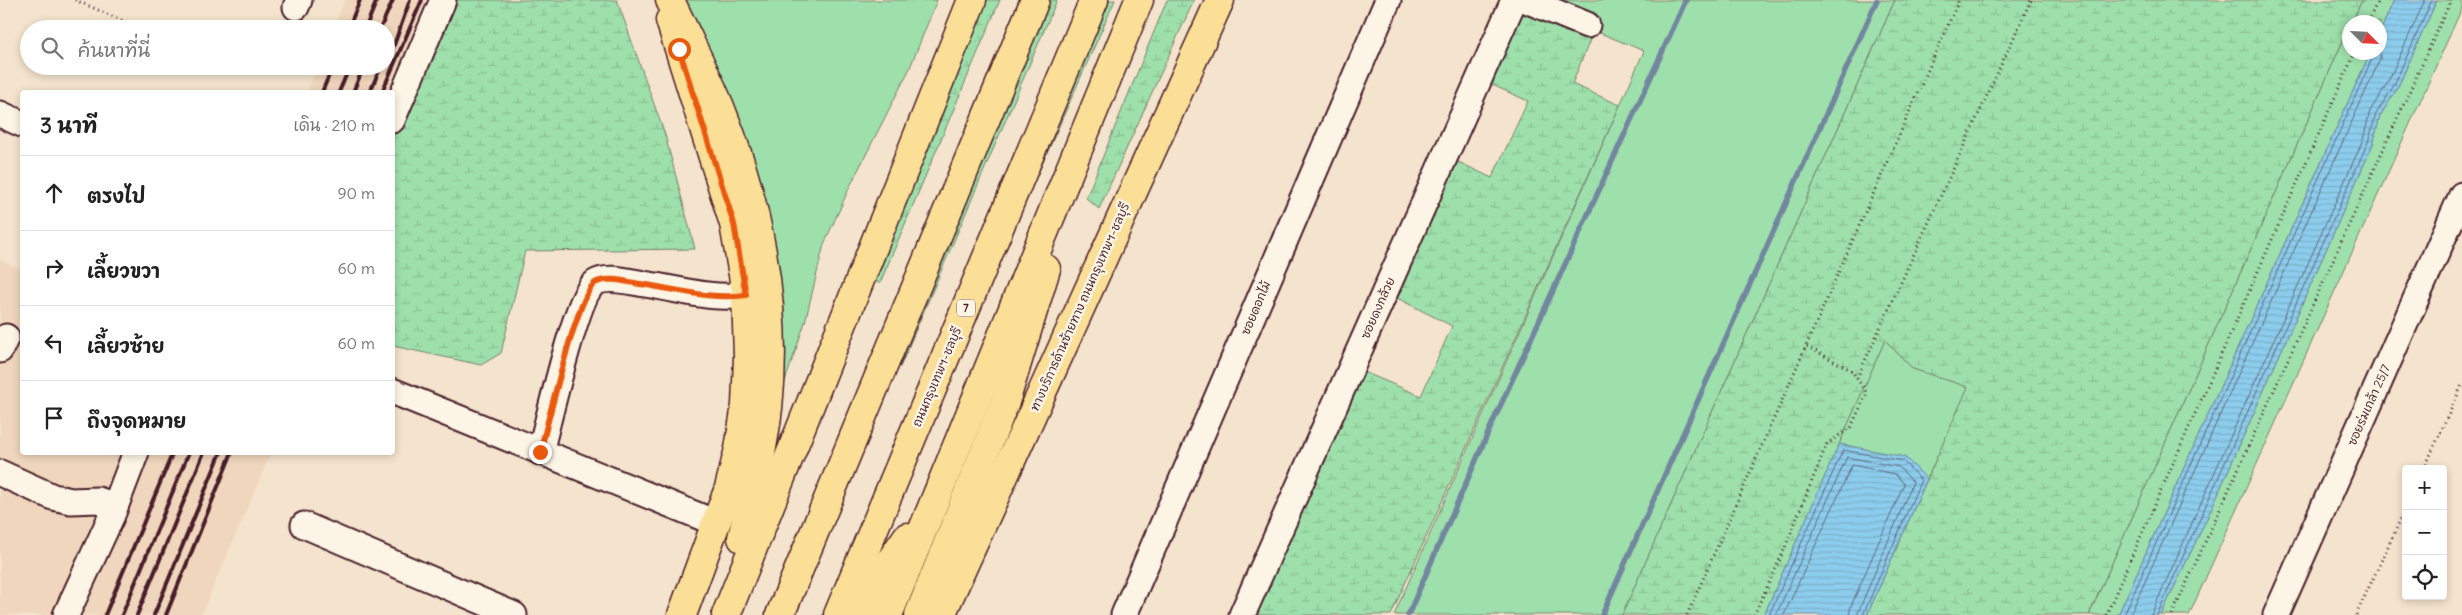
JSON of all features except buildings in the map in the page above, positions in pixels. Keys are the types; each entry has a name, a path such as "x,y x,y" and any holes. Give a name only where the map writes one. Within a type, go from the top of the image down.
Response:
{"main road":[{"path":"664,0 734,224 746,295 748,357 746,405 739,449 716,523 682,615"},
{"path":"670,0 720,107 738,159 756,219 767,290 770,357 768,407 761,453 724,615"},
{"path":"724,615 972,0"},
{"path":"780,615 1035,0"},
{"name":"ถนนกรุงเทพฯ-ชลบุรี","path":"838,615 1094,0"},
{"path":"888,615 1139,0"},
{"name":"ทางบริการด้านซ้ายทาง ถนนกรุงเทพฯ-ชลบุรี","path":"941,615 1220,0"},
{"path":"919,615 1006,399 1030,324 1086,130"},
{"path":"861,615 876,582 941,488"}],"street":[{"path":"395,113 443,0"},
{"name":"ซอยดอกไม้","path":"1124,615 1388,0"},
{"name":"ซอยดงกล้วย","path":"1242,615 1514,0"},
{"path":"1526,0 1587,25"},
{"path":"0,114 20,123"},
{"name":"ซอยร่มเกล้า 25/7","path":"2276,615 2462,195"},
{"path":"540,452 580,309 591,286 598,281 607,280 660,287 705,296 746,295"},
{"path":"395,392 716,523"},
{"path":"66,615 115,506 135,455"},
{"path":"0,473 53,497 71,501 98,500 115,506"},
{"path":"304,525 514,615"}],"path":[{"path":"74,0 121,20"},
{"path":"1687,615 1958,0"},
{"path":"1857,378 2030,0"},
{"path":"2371,15 2378,0"},
{"path":"2172,615 2451,0"},
{"path":"2106,615 2351,60"},
{"path":"1754,615 1781,557 1827,444 1851,427 1868,393 1851,370 1806,346"},
{"path":"2426,465 2462,385"},
{"path":"2356,615 2405,510"}],"shaded area":[{"path":"345,0 483,0 394,90 308,90 314,75 395,75 395,20 337,20"},
{"path":"0,260 20,269 20,455 270,455 201,615 0,615"}],"green space":[{"path":"435,0 617,0 665,135 695,249 525,251 501,353 481,365 395,346 395,96"},
{"path":"675,0 937,0 909,70 851,184 824,244 805,322 773,417"},
{"path":"984,0 1000,0 880,283 869,279"},
{"path":"1048,0 1057,0 900,367"},
{"path":"1104,0 1115,0 1036,178"},
{"path":"1167,0 1194,0 1099,209 1086,198"},
{"path":"1520,0 1895,0 1622,615 1394,615 1644,51"},
{"path":"1895,0 2362,0 2355,15 2342,15 2342,43 2089,615 1867,615 1968,387 1913,369 1885,340 1764,615 1622,615"},
{"path":"2362,0 2394,0 2387,16 2355,15"},
{"path":"2437,0 2462,0 2462,8 2189,615 2161,615 2208,516 2373,144 2380,116 2397,89"},
{"path":"1529,1 1594,30 1572,84 1620,105 1391,615 1251,615 1359,370 1421,396 1452,326 1393,296 1452,159 1492,178 1528,101 1488,83"},
{"path":"2342,43 2342,60 2367,60 2118,615 2089,615"},
{"path":"1885,340 1913,369 1969,387 1927,479 1905,457 1839,444"}],"water":[{"path":"2394,0 2437,0 2397,89 2380,116 2373,144 2208,516 2161,615 2118,615 2367,60 2387,60 2387,16"},
{"path":"1839,444 1905,457 1927,479 1867,615 1764,615"}],"waterway":[{"path":"1408,615 1492,424 1686,0"},
{"path":"1602,615 1877,0"}],"railway":[{"path":"352,20 360,0"},
{"path":"369,20 377,0"},
{"path":"384,20 393,0"},
{"path":"395,42 410,0"},
{"path":"395,62 422,0"},
{"path":"323,90 329,75"},
{"path":"340,90 346,75"},
{"path":"354,90 360,75"},
{"path":"371,90 377,75"},
{"path":"383,90 389,75"},
{"path":"105,615 172,455"},
{"path":"122,615 188,455"},
{"path":"137,615 203,455"},
{"path":"154,615 220,455"},
{"path":"166,615 231,455"}],"route":[{"path":"540,452 580,309 591,286 598,281 607,280 660,287 705,296 746,295 734,224 720,174 679,49"}]}
